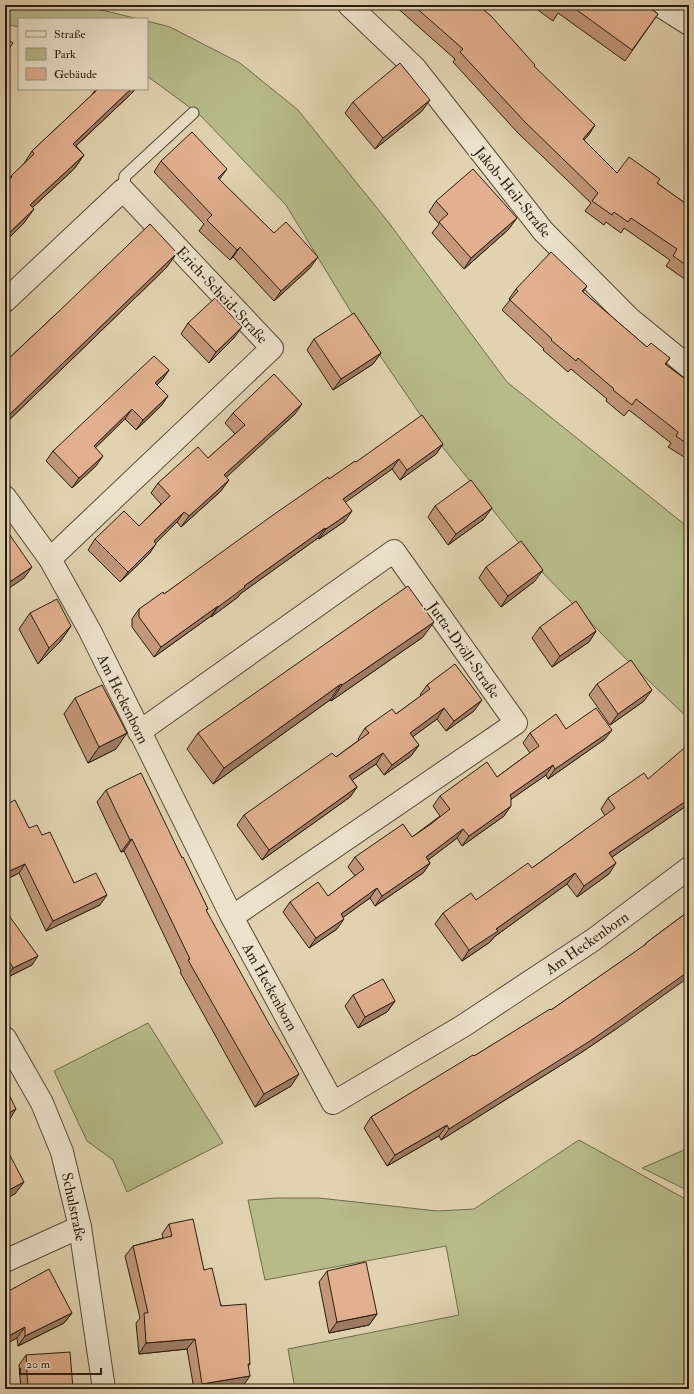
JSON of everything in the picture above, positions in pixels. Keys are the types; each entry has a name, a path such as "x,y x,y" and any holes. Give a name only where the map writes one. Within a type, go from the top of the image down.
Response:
{"street":[{"name":"Jakob-Heil-Straße","path":"349,5 415,68 548,236 629,318 689,367"},
{"path":"659,5 689,24"},
{"path":"5,301 123,190"},
{"name":"Erich-Scheid-Straße","path":"50,559 272,348 123,190"},
{"name":"Am Heckenborn","path":"5,497 50,559 90,630 139,732 232,917 333,1103 463,1026 587,945 689,868"},
{"name":"Jutta-Dröll-Straße","path":"139,732 394,552 516,723 232,917"},
{"name":"Schulstraße","path":"5,1038 42,1103 62,1152 80,1227 104,1389"},
{"path":"5,1261 80,1227"}],"lane":[{"path":"123,190 125,176 193,113"}],"green space":[{"path":"5,5 80,5 135,18 18,18 18,27 5,24"},
{"path":"148,21 170,27 240,63 298,110 389,223 507,382 689,528 689,719 631,664 543,573 441,445 359,325 286,205 200,115 148,77"},
{"path":"148,1023 223,1143 127,1192 113,1160 87,1141 54,1071"},
{"path":"579,1140 689,1201 689,1389 295,1389 288,1349 459,1315 446,1246 265,1280 248,1200 319,1198 437,1211 474,1209"},
{"path":"689,1148 689,1191 642,1168"}],"building":[{"path":"413,5 478,5 491,16 535,65 534,66 595,125 583,139 617,173 629,157 660,179 657,183 689,206 689,267 673,256 677,249 631,218 628,222 614,212 612,215 592,201 598,193 525,122 460,52 463,49"},
{"path":"554,5 564,5 561,10"},
{"path":"570,5 646,5 658,14 632,50"},
{"path":"5,38 13,43 5,54"},
{"path":"400,63 430,100 383,138 353,102"},
{"path":"97,90 130,90 73,144 84,155 30,205 34,209 6,236 5,184 12,177 11,176 34,154 32,151"},
{"path":"192,132 227,169 218,178 274,233 286,222 318,257 281,291 240,247 237,250 207,220 212,215 161,161"},
{"path":"473,169 517,218 471,258 439,222 448,214 436,201"},
{"path":"150,224 177,253 8,416 5,412 5,362"},
{"path":"551,252 587,286 582,291 647,347 651,343 670,358 665,364 689,382 689,445 676,436 678,432 636,399 632,405 578,358 576,361 551,340 552,339 510,300 518,291 516,289"},
{"path":"215,298 242,327 216,352 188,323"},
{"path":"354,313 381,353 341,379 314,339"},
{"path":"154,356 169,370 155,383 168,396 143,420 132,409 94,446 103,456 79,478 53,451"},
{"path":"274,374 302,404 224,475 229,480 189,516 184,512 154,541 156,544 128,572 95,539 124,511 139,526 170,496 158,483 198,447 208,458 245,425 233,413"},
{"path":"422,415 443,444 407,470 399,459 343,499 352,511 326,529 325,528 161,647 139,617 139,609 163,592 164,594 328,477 329,479 355,461 356,462"},
{"path":"471,480 492,508 456,534 435,506"},
{"path":"5,528 32,567 5,585"},
{"path":"521,541 543,570 508,596 486,567"},
{"path":"408,586 434,622 342,685 341,684 224,768 198,733"},
{"path":"57,599 71,626 49,648 30,613"},
{"path":"576,601 596,631 560,656 540,627"},
{"path":"631,660 652,690 618,714 597,684"},
{"path":"455,664 482,700 454,721 444,708 410,733 419,745 392,765 383,753 349,776 357,787 269,850 244,815 332,753 336,757 369,733 365,728 392,709 396,714 430,689 427,685"},
{"path":"102,685 127,733 99,747 75,698"},
{"path":"596,708 612,730 555,769 553,765 510,795 511,806 469,836 463,829 426,857 430,863 382,896 377,888 341,914 344,919 316,938 290,902 318,882 328,896 364,869 355,857 403,824 412,837 431,824 450,809 440,796 487,762 497,777 539,746 530,733 556,714 566,729"},
{"path":"689,744 689,799 609,853 616,863 584,886 575,873 496,929 498,931 469,950 443,913 471,893 476,900 528,863 532,868 615,808 608,798 644,773 648,779"},
{"path":"141,773 208,909 206,910 268,1022 299,1074 264,1094 188,960 190,959 132,839 130,840 106,790"},
{"path":"15,800 29,828 37,825 42,835 50,832 74,883 96,873 107,895 53,921 25,864 5,873 5,805"},
{"path":"5,910 38,956 13,968 5,953"},
{"path":"689,911 689,971 590,1041 449,1129 447,1125 395,1155 371,1117 550,1009 551,1010 646,944"},
{"path":"383,979 395,1001 365,1017 353,995"},
{"path":"5,1086 16,1109 5,1115"},
{"path":"5,1146 24,1182 5,1192"},
{"path":"193,1219 204,1270 212,1268 221,1306 246,1304 250,1364 248,1364 250,1376 202,1384 195,1339 146,1343 144,1313 148,1313 133,1246 172,1236 169,1224"},
{"path":"366,1262 377,1314 337,1322 327,1271"},
{"path":"49,1269 72,1313 25,1336 25,1327 5,1338 5,1293"},
{"path":"70,1352 73,1389 28,1389 26,1355"}]}
